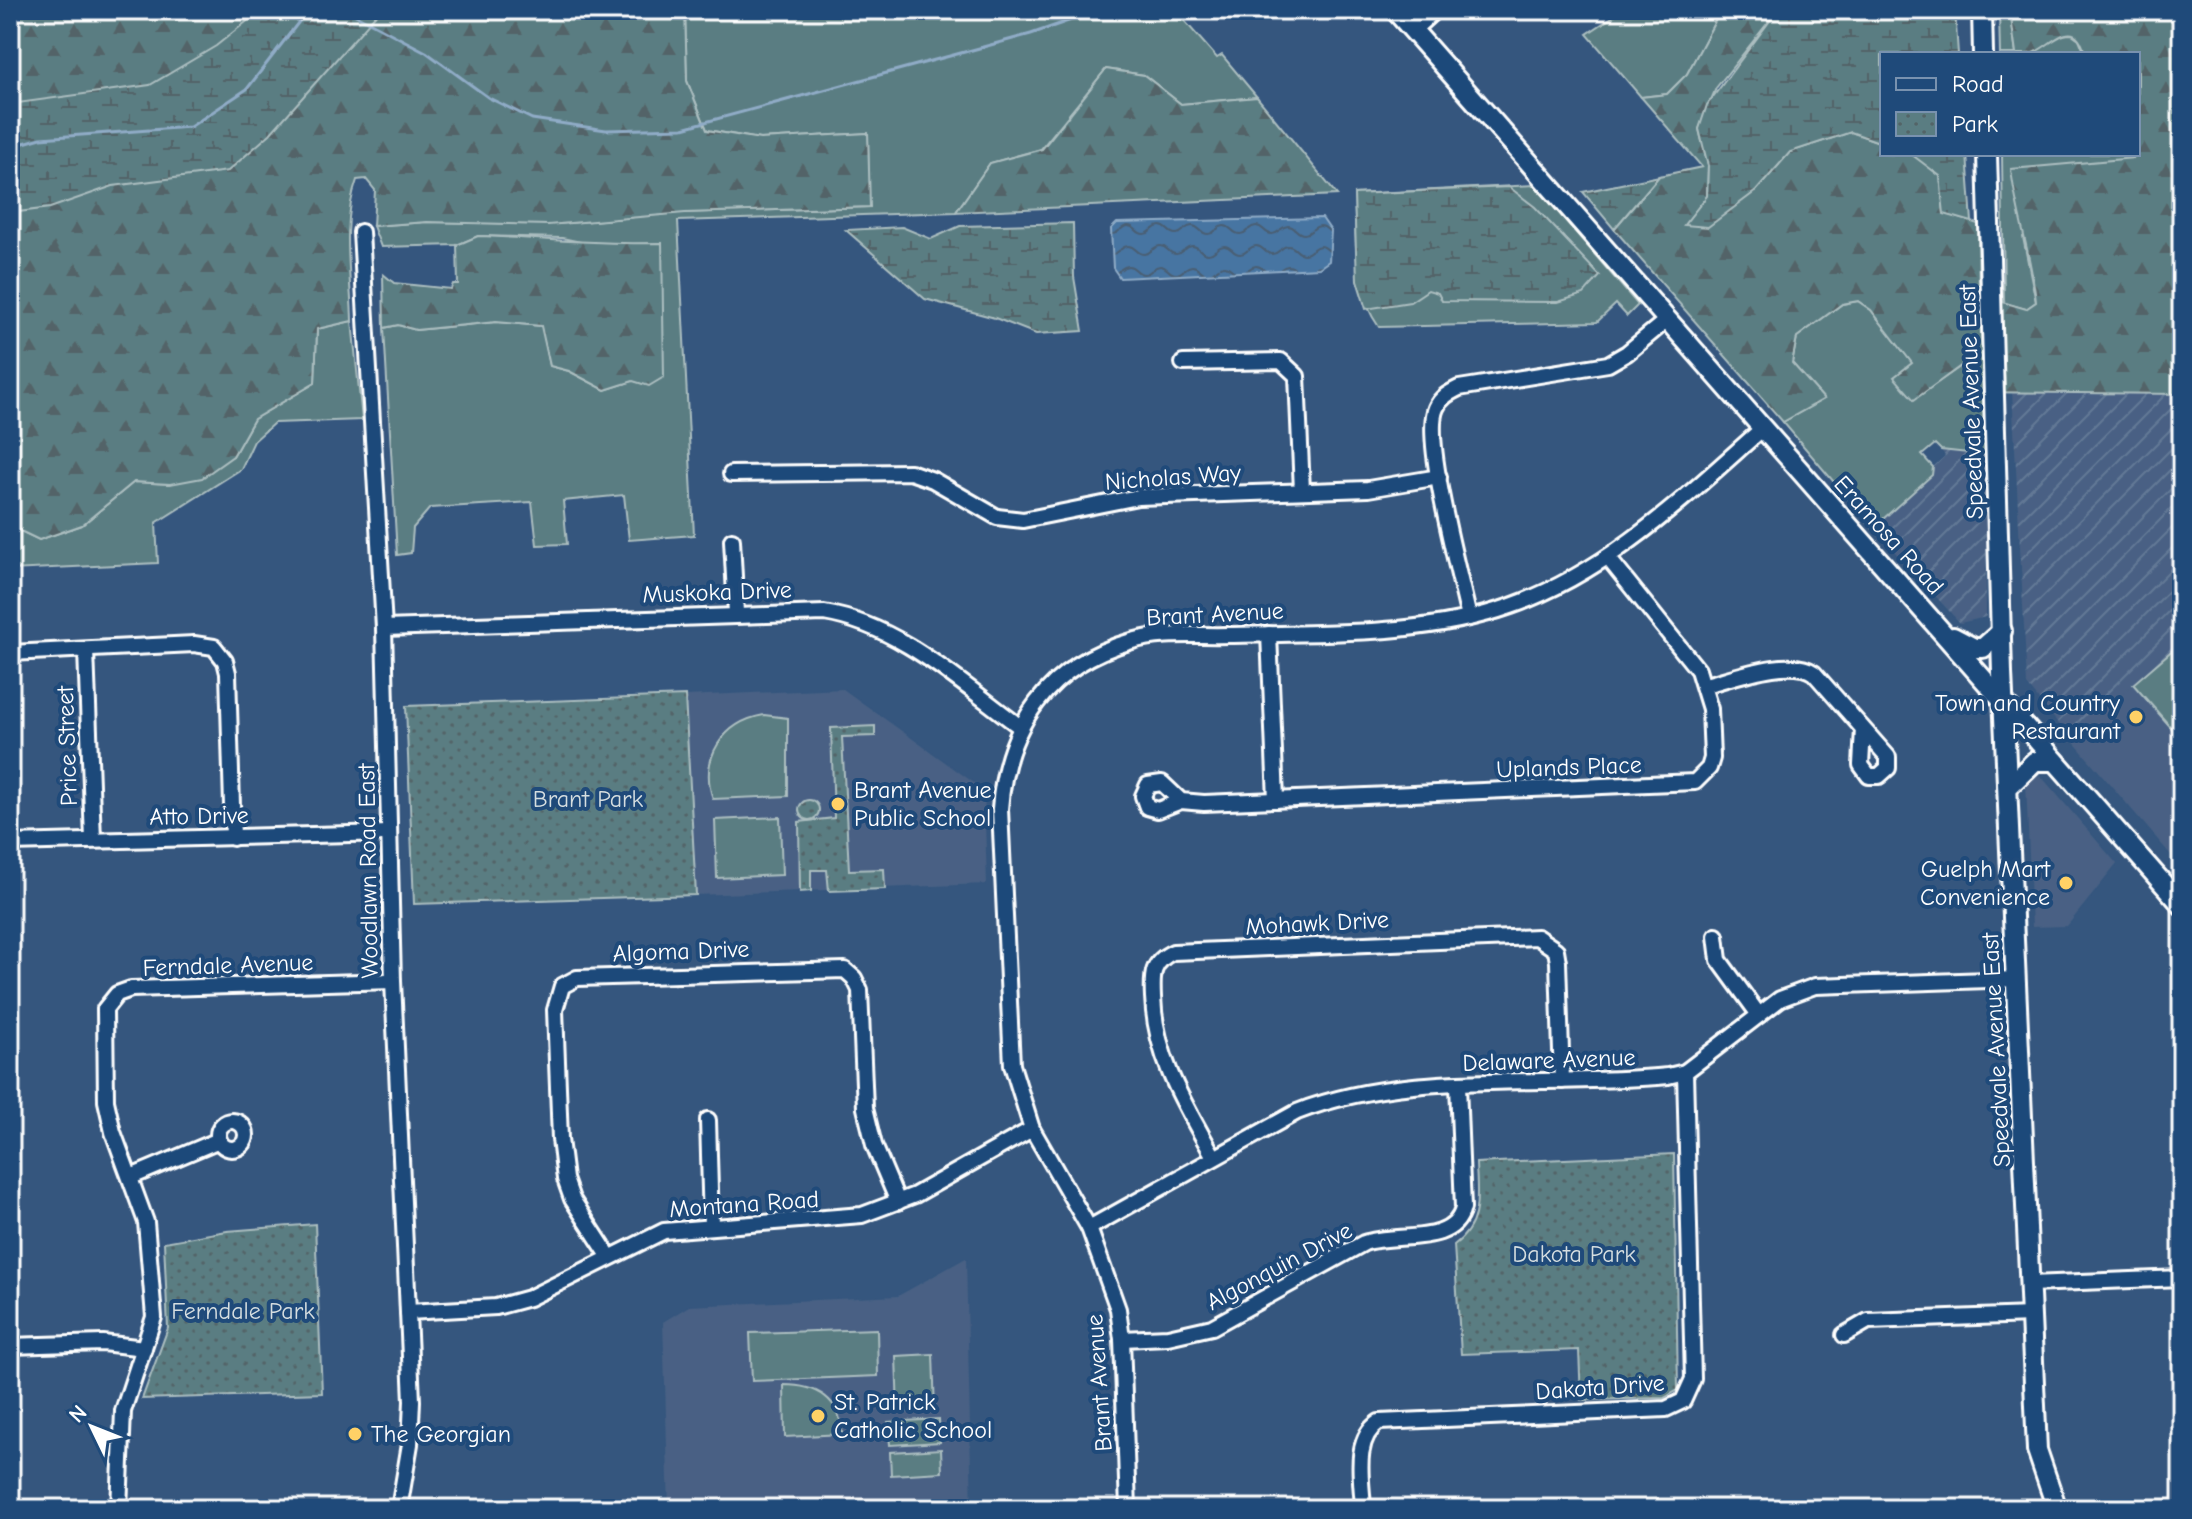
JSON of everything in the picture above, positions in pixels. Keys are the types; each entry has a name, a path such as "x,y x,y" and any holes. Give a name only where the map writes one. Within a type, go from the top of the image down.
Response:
{"main road":[{"name":"Eramosa Road","path":"1395,10 2182,905"},
{"path":"1982,10 1983,52"},
{"name":"Speedvale Avenue East","path":"1987,156 2004,703 2037,1450 2057,1509"},
{"path":"1940,629 1974,648 1994,642 2002,631"},
{"path":"2008,787 2035,761 2055,761"}],"street":[{"path":"1413,30 1435,10"},
{"name":"Woodlawn Road East","path":"361,232 384,628 393,981 412,1401 410,1444 399,1509"},
{"path":"1469,618 1439,477 1433,427 1435,410 1444,396 1459,388 1608,364 1627,353 1668,319"},
{"path":"1183,363 1281,361 1291,367 1297,376 1302,491"},
{"name":"Brant Avenue","path":"1128,1509 1122,1339 1111,1284 1089,1228 1032,1129 1018,1090 1009,1037 1001,788 1019,726 1056,681 1089,657 1134,640 1418,626 1469,618 1552,590 1609,559 1762,429"},
{"name":"Nicholas Way","path":"731,474 910,472 933,480 997,517 1023,520 1138,497 1368,489 1439,477"},
{"path":"732,540 736,613"},
{"name":"Uplands Place","path":"1181,801 1685,785 1703,777 1712,758 1705,685 1689,655 1609,559"},
{"name":"Muskoka Drive","path":"384,628 807,611 868,623 895,635 1019,726"},
{"path":"1269,634 1276,800"},
{"path":"10,653 194,644 214,647 220,653 228,673 233,838"},
{"name":"Price Street","path":"86,650 93,840"},
{"path":"1705,685 1800,665 1814,673 1863,729"},
{"name":"Atto Drive","path":"10,843 389,833"},
{"path":"1716,936 1719,960 1759,1015"},
{"name":"Mohawk Drive","path":"1214,1157 1175,1085 1156,1037 1152,973 1162,956 1173,952 1537,937 1556,950 1562,1081"},
{"name":"Algoma Drive","path":"609,1256 572,1199 561,1159 555,1010 562,986 577,978 845,970 860,990 868,1125 898,1202"},
{"name":"Delaware Avenue","path":"1089,1228 1297,1112 1329,1099 1381,1088 1650,1078 1685,1072 1780,999 1815,986 2017,979"},
{"name":"Ferndale Avenue","path":"119,1509 121,1423 154,1317 145,1220 115,1138 106,1101 104,1016 108,1002 117,994 131,989 393,981"},
{"name":"Dakota Drive","path":"1363,1509 1363,1436 1379,1422 1666,1409 1683,1401 1693,1379 1685,1072"},
{"name":"Algonquin Drive","path":"1122,1339 1168,1337 1212,1327 1364,1243 1390,1236 1450,1231 1460,1222 1463,1208 1458,1085"},
{"path":"708,1120 711,1225"},
{"name":"Montana Road","path":"408,1312 496,1307 529,1298 560,1286 609,1256 664,1231 711,1225 834,1220 898,1202 1032,1129"},
{"path":"131,1177 219,1140"},
{"path":"2030,1284 2182,1278"},
{"path":"1844,1335 1868,1321 2031,1315"},
{"path":"10,1346 103,1343 144,1348"}],"shaded area":[{"path":"2012,390 2182,394 2182,642 2071,739 2027,685"},
{"path":"1941,450 1986,455 1986,617 1960,623 1873,528 1932,475 1933,467 1945,456"},
{"path":"2133,684 2182,740 2182,846 2171,855 2071,739"},
{"name":"Brant Avenue Public School","path":"843,689 984,790 987,884 696,895 685,696"},
{"path":"2040,775 2117,864 2067,926 2032,927 2026,782"},
{"name":"St. Patrick Catholic School","path":"966,1258 972,1509 669,1509 663,1322 689,1306 898,1296"}],"green space":[{"path":"10,10 685,10 687,81 707,130 760,139 868,133 870,207 685,213 548,225 427,222 373,226 375,190 366,179 357,180 348,232 352,321 317,329 315,383 254,419 233,456 202,478 170,484 134,482 82,525 39,540 10,526"},
{"path":"261,10 380,10 270,134 228,171 113,186 50,208 10,213 10,104 150,85 216,46"},
{"path":"685,10 1175,10 1217,58 1222,55 1257,97 1181,104 1144,75 1106,69 1041,149 990,163 956,212 678,221 694,535 629,540 624,495 563,501 567,544 537,545 532,502 430,508 413,528 411,553 397,555 384,328 398,325 416,330 496,322 542,326 550,366 569,371 605,390 633,381 661,243 595,245 562,238 478,236 457,245 381,247 373,226 427,222 559,224 678,213 869,207 868,133 760,139 707,130 687,81"},
{"path":"1623,10 1721,10 1687,74 1667,94 1641,97 1587,34"},
{"path":"1721,10 1778,10 1716,88 1699,129 1708,166 1707,196 1685,224 1756,191 1790,152 1851,132 1880,142 1880,156 1915,156 1940,176 1944,213 1978,224 1979,295 2026,309 2036,302 2011,169 2140,156 2140,52 2084,52 2081,42 2070,33 2035,52 2016,52 2010,10 2182,10 2182,394 1969,392 1966,362 1914,400 1894,377 1912,363 1871,310 1858,301 1842,304 1797,337 1792,363 1824,399 1783,422 1614,229 1659,176 1702,167 1641,97 1667,94 1687,74"},
{"path":"1778,10 1955,10 1958,52 1880,52 1880,142 1851,132 1790,152 1756,191 1708,227 1684,225 1707,196 1708,166 1699,129 1707,105"},
{"path":"1999,10 2010,10 2016,52 2000,52"},
{"path":"2072,34 2079,39 2084,52 2036,52 2057,35"},
{"path":"1106,69 1144,75 1181,104 1257,97 1337,195 956,212 990,163 1042,149"},
{"path":"1914,156 1967,156 1972,222 1944,214 1940,176"},
{"path":"2002,156 2134,156 2023,237 2036,302 2026,309 2004,303"},
{"path":"1659,176 1614,229 1583,192"},
{"path":"1535,185 1638,305 1627,316 1616,304 1597,322 1379,327 1370,312 1360,280 1354,194"},
{"path":"1509,187 1535,207 1600,276 1584,294 1558,302 1442,301 1438,293 1428,290 1410,302 1366,309 1357,280 1354,194"},
{"path":"1073,223 1074,277 1083,331 1036,334 995,318 925,299 846,230 902,227 931,239 960,226"},
{"path":"478,236 662,243 664,377 649,386 633,381 605,390 569,371 550,366 541,326 496,322 416,330 398,325 384,328 383,274 394,283 451,289 453,284 458,284 457,245"},
{"path":"1858,301 1871,310 1913,364 1914,399 1967,362 1969,391 1983,391 1986,455 1941,450 1935,444 1922,455 1933,467 1932,475 1873,528 1783,422 1824,399 1792,363 1797,337 1842,304"},
{"path":"352,321 362,420 274,423 254,441 241,469 156,523 158,563 10,570 10,526 39,540 82,525 134,482 170,484 233,456 254,419 315,383 317,329"},
{"path":"2182,642 2182,740 2133,684"},
{"name":"Brant Park","path":"685,696 696,895 414,904 406,706"},
{"path":"764,715 788,718 788,796 713,799 709,770 718,744 737,725"},
{"path":"875,726 875,736 842,737 849,870 884,869 885,889 829,891 827,870 811,870 811,891 800,892 799,822 834,818 831,728"},
{"path":"809,800 816,803 819,810 816,817 809,820 802,817 799,810 802,803"},
{"path":"780,817 782,875 717,878 715,820"},
{"name":"Dakota Park","path":"1674,1154 1678,1390 1664,1398 1581,1400 1579,1350 1461,1354 1454,1245 1470,1228 1474,1218 1476,1163"},
{"name":"Ferndale Park","path":"315,1224 322,1393 142,1399 168,1328 164,1242 227,1231"},
{"path":"877,1329 878,1376 752,1381 750,1333"},
{"path":"933,1354 935,1411 898,1412 896,1356"},
{"path":"784,1385 807,1388 825,1396 837,1412 842,1434 785,1437"},
{"path":"939,1419 940,1442 890,1445 888,1422"},
{"path":"941,1449 942,1472 891,1475 890,1452"}],"water":[{"path":"1322,218 1331,231 1329,261 1319,268 1120,278 1113,268 1111,229 1117,223"}],"waterway":[{"path":"10,147 41,138 190,127 247,89 308,10"},
{"path":"346,10 426,52 489,98 532,119 606,130 683,128 1031,34 1100,10"}],"place":[{"name":"Town and Country Restaurant","path":"2136,717"},
{"name":"Brant Avenue Public School","path":"838,804"},
{"name":"Guelph Mart Convenience","path":"2066,883"},
{"name":"St. Patrick Catholic School","path":"818,1416"},
{"name":"The Georgian","path":"355,1434"}]}
